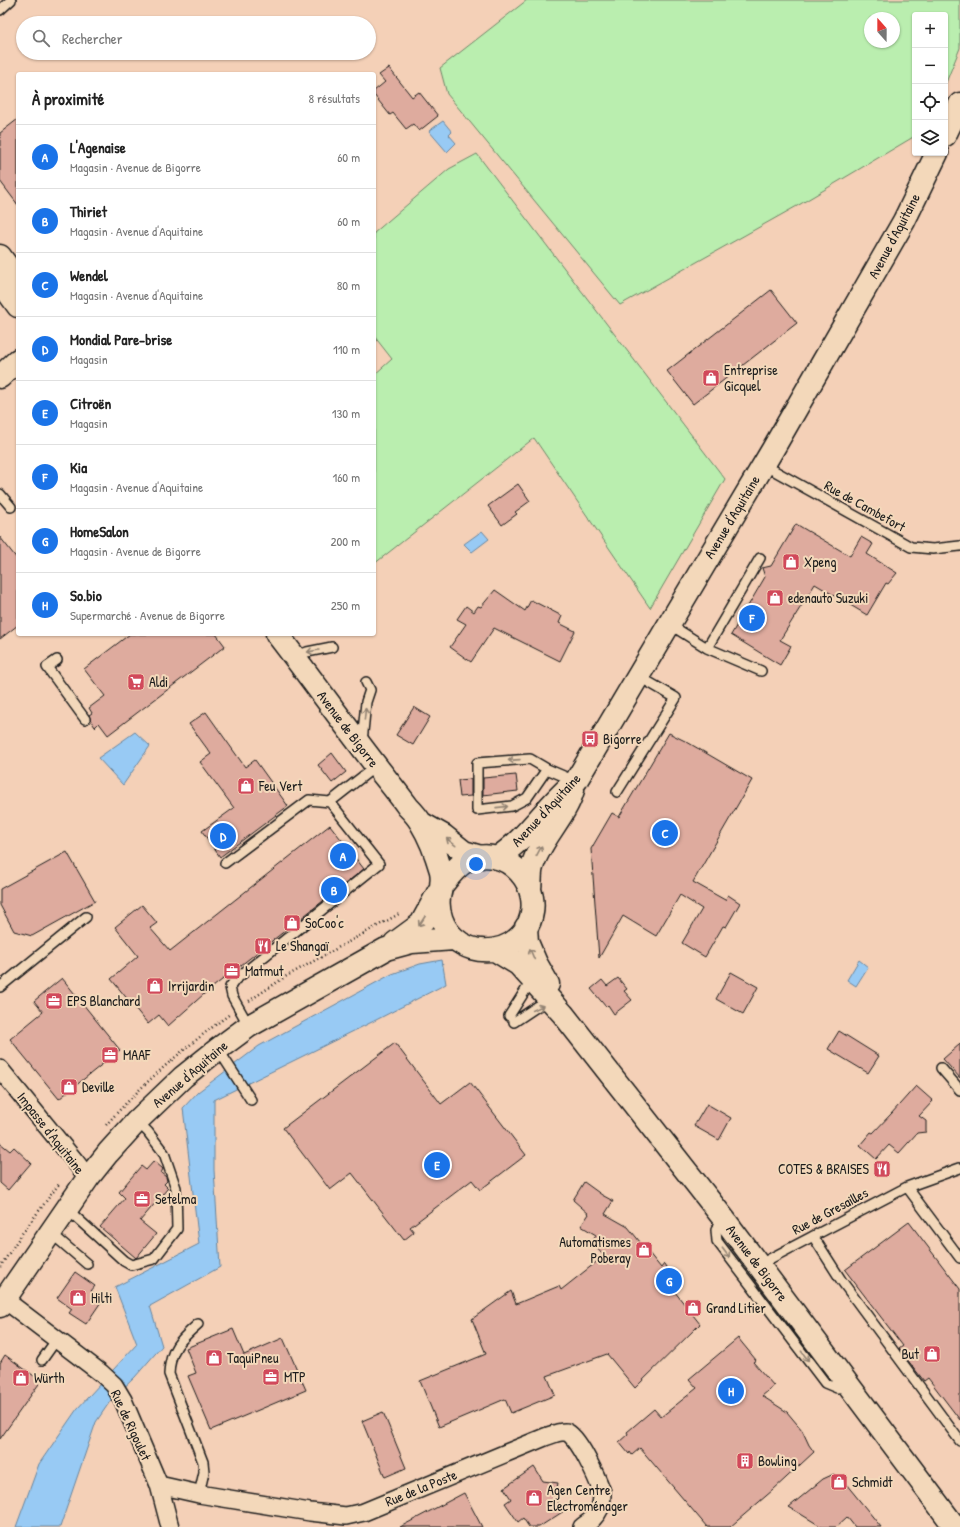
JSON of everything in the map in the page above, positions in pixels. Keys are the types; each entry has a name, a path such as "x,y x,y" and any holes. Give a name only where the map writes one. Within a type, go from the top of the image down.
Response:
{"street":[{"path":"948,129 960,104"},
{"name":"Avenue d'Aquitaine","path":"489,858 505,853 522,837 566,789 576,781 764,465 904,221 935,156"},
{"path":"0,256 16,278"},
{"path":"0,271 16,291"},
{"path":"0,281 16,303"},
{"path":"0,377 16,362"},
{"name":"Avenue de Bigorre","path":"278,636 362,748 421,823 441,871 442,886"},
{"path":"530,889 531,868 539,851 559,821 572,794 576,781"},
{"name":"Avenue de Bigorre","path":"421,823 444,836 464,852 489,858"},
{"path":"386,949 421,924 442,886 454,869 467,861 489,858 511,864 523,875 530,889 533,902 531,915 526,927 518,937 508,945 495,950 480,951 466,947 454,939 442,920 439,909 439,898 442,886"},
{"name":"Avenue de Bigorre","path":"526,927 527,942 559,1008"},
{"name":"Avenue d'Aquitaine","path":"2,1303 88,1178 137,1121 183,1077 249,1026 386,949 412,942 454,939"},
{"name":"Avenue de Bigorre","path":"495,950 518,964 559,1008 724,1219 955,1526"},
{"name":"Impasse d'Aquitaine","path":"0,1069 88,1178"},
{"name":"Rue de Rigoulet","path":"2,1303 57,1339 114,1385 123,1400 159,1485 170,1527"},
{"name":"Rue de la Poste","path":"159,1485 199,1494 346,1516 364,1512 545,1437 566,1432 578,1443 602,1494 602,1503 598,1512 582,1527"}],"lane":[{"path":"0,10 11,0"},
{"name":"Rue de Cambefort","path":"764,465 911,547 933,549 960,546"},
{"path":"0,494 11,507"},
{"path":"707,648 760,558"},
{"path":"669,624 707,648 760,671"},
{"path":"294,657 307,652 332,647"},
{"path":"57,660 47,667 85,719"},
{"path":"617,792 676,698 638,676"},
{"path":"362,748 366,702 370,690 366,682"},
{"path":"547,769 527,798 512,806 477,810 477,763 530,759 547,769 576,781"},
{"path":"225,863 309,800 330,802 376,766"},
{"path":"249,1026 232,996 230,987 235,980 379,864 330,802"},
{"path":"0,987 86,917"},
{"path":"532,980 512,1019 545,1004 559,1008"},
{"path":"218,1049 251,1100"},
{"path":"941,1068 960,1090"},
{"path":"67,1209 124,1261 131,1265 154,1259 177,1229 176,1188 164,1153 148,1132 137,1121"},
{"name":"Rue de Gresailles","path":"758,1265 907,1187 960,1168"},
{"path":"907,1187 960,1258"},
{"path":"724,1219 716,1230 717,1241 825,1384 838,1388 850,1387"},
{"path":"51,1232 87,1264"},
{"path":"813,1236 841,1280 960,1441"},
{"path":"198,1324 180,1340 170,1362 169,1374 203,1462 204,1472 199,1494"},
{"path":"42,1360 57,1339"}],"path":[{"path":"0,1267 21,1235 63,1179"}],"green space":[{"path":"527,0 960,0 960,48 948,78 948,12 912,12 912,138 797,206 620,305 447,94 440,68"},
{"path":"477,154 725,479 650,608 534,438 376,562 376,373 392,359 376,339 376,231 449,169"}],"water":[{"path":"443,121 452,132 449,135 456,143 447,152 429,131"},
{"path":"482,531 489,539 472,552 464,544"},
{"path":"135,732 150,746 123,785 98,758"},
{"path":"442,960 446,984 214,1100 214,1170 220,1267 150,1306 162,1346 135,1377 111,1400 96,1422 60,1527 16,1527 39,1464 77,1409 137,1344 115,1287 199,1244 183,1108 198,1092 259,1046 392,974 420,964"},
{"path":"859,960 868,967 856,986 847,980"}],"building":[{"path":"389,68 412,97 419,92 438,116 419,131 413,124 406,129 393,113 390,115 376,98 376,89 385,82 379,75"},
{"path":"16,121 16,202 0,181 0,133"},
{"path":"771,290 797,323 693,404 667,371"},
{"path":"518,484 530,501 515,512 517,514 502,525 488,506"},
{"path":"796,524 850,556 861,537 873,544 867,554 897,573 888,584 886,583 867,615 815,584 780,640 791,646 780,665 731,635 765,577 762,568 771,566"},
{"path":"0,537 16,557 16,627 0,639"},
{"path":"495,590 525,611 531,600 562,616 559,623 575,631 560,661 494,628 471,662 450,647 466,624 457,619 466,606 474,612 478,606 481,607"},
{"name":"Aldi","path":"127,636 218,636 225,646 108,735 99,723 95,727 91,721 89,715 92,713 89,708 105,696 84,669"},
{"path":"414,707 430,717 413,745 396,735"},
{"name":"Feu Vert","path":"206,712 245,767 255,760 288,806 220,857 202,831 234,808 200,762 211,754 189,724"},
{"path":"669,733 752,780 693,882 725,900 728,895 740,903 726,927 723,926 705,957 682,943 702,909 680,895 656,936 623,916 599,958 591,849 612,813 619,817"},
{"path":"332,753 346,772 332,783 318,765"},
{"path":"516,775 518,791 483,795 483,778"},
{"path":"471,779 471,796 460,797 458,780"},
{"path":"330,825 364,869 204,994 168,1026 159,1015 148,1024 111,979 138,956 115,927 142,905 157,923 150,928 170,951"},
{"path":"67,852 95,901 32,936 14,931 0,905 0,889"},
{"path":"731,972 758,987 743,1014 716,999"},
{"path":"62,978 120,1050 59,1099 10,1039 43,1012 34,1001"},
{"path":"618,978 627,989 624,991 632,1000 614,1014 608,1005 606,1007 591,989 602,980 607,986"},
{"path":"839,1031 879,1056 868,1073 828,1049"},
{"path":"395,1043 441,1104 470,1082 526,1155 480,1190 472,1180 410,1227 414,1232 404,1240 352,1173 330,1190 283,1128"},
{"path":"960,1044 960,1078 943,1059"},
{"path":"916,1086 933,1101 919,1116 926,1121 926,1132 917,1133 899,1153 889,1145 876,1159 860,1145"},
{"path":"707,1104 731,1118 719,1140 694,1126"},
{"path":"0,1143 10,1151 14,1147 31,1163 8,1190 0,1183"},
{"path":"154,1161 163,1169 161,1173 166,1177 167,1181 164,1184 168,1188 140,1221 156,1234 136,1258 100,1227 125,1198 119,1192 141,1166 146,1170"},
{"path":"584,1182 613,1201 605,1214 628,1227 661,1268 664,1264 673,1277 671,1287 700,1324 635,1388 607,1354 547,1376 555,1395 511,1413 505,1399 439,1427 420,1381 486,1354 472,1319 511,1291 516,1304 559,1286 561,1290 604,1256 592,1243 596,1235 581,1226 589,1214 573,1200"},
{"path":"909,1222 960,1289 960,1420 928,1378 924,1381 899,1349 903,1346 845,1270"},
{"path":"75,1272 95,1286 91,1291 103,1299 86,1324 69,1313 72,1309 57,1298"},
{"path":"233,1329 244,1355 283,1338 306,1390 211,1430 188,1376 196,1373 186,1348"},
{"path":"738,1338 756,1360 753,1362 774,1386 762,1396 787,1412 802,1430 814,1452 730,1527 707,1527 640,1448 632,1455 630,1452 629,1454 619,1442 628,1434 627,1432 654,1409 661,1417 697,1388 689,1379"},
{"path":"5,1355 41,1381 0,1439 0,1363"},
{"path":"383,1412 406,1468 385,1477 362,1421"},
{"path":"534,1467 543,1481 558,1483 555,1497 564,1511 539,1527 529,1527 523,1518 518,1522 505,1503 511,1499 504,1488"},
{"path":"834,1474 841,1481 842,1479 881,1527 855,1527 847,1517 836,1527 822,1527 789,1507 823,1479"},
{"path":"464,1493 482,1527 400,1527"}],"place":[{"name":"Entreprise Gicquel","path":"711,378"},
{"name":"Xpeng","path":"791,562"},
{"name":"edenauto Suzuki","path":"775,598"},
{"name":"Kia","path":"752,618"},
{"name":"Aldi","path":"136,682"},
{"name":"Bigorre","path":"590,739"},
{"name":"Feu Vert","path":"246,786"},
{"name":"Wendel","path":"665,833"},
{"name":"Mondial Pare-brise","path":"223,836"},
{"name":"L'Agenaise","path":"343,856"},
{"name":"Thiriet","path":"334,890"},
{"name":"SoCoo'c","path":"292,923"},
{"name":"Le Shangaï","path":"263,946"},
{"name":"Matmut","path":"232,971"},
{"name":"Irrijardin","path":"155,986"},
{"name":"EPS Blanchard","path":"54,1001"},
{"name":"MAAF","path":"110,1055"},
{"name":"Deville","path":"69,1087"},
{"name":"Citroën","path":"437,1165"},
{"name":"COTES & BRAISES","path":"882,1169"},
{"name":"Setelma","path":"142,1199"},
{"name":"Automatismes Poberay","path":"644,1250"},
{"name":"HomeSalon","path":"669,1281"},
{"name":"Hilti","path":"78,1298"},
{"name":"Grand Litier","path":"693,1308"},
{"name":"But","path":"932,1354"},
{"name":"TaquiPneu","path":"214,1358"},
{"name":"MTP","path":"271,1377"},
{"name":"Würth","path":"21,1378"},
{"name":"So.bio","path":"731,1391"},
{"name":"Bowling","path":"745,1461"},
{"name":"Schmidt","path":"839,1482"},
{"name":"Agen Centre Electroménager","path":"534,1498"}]}
